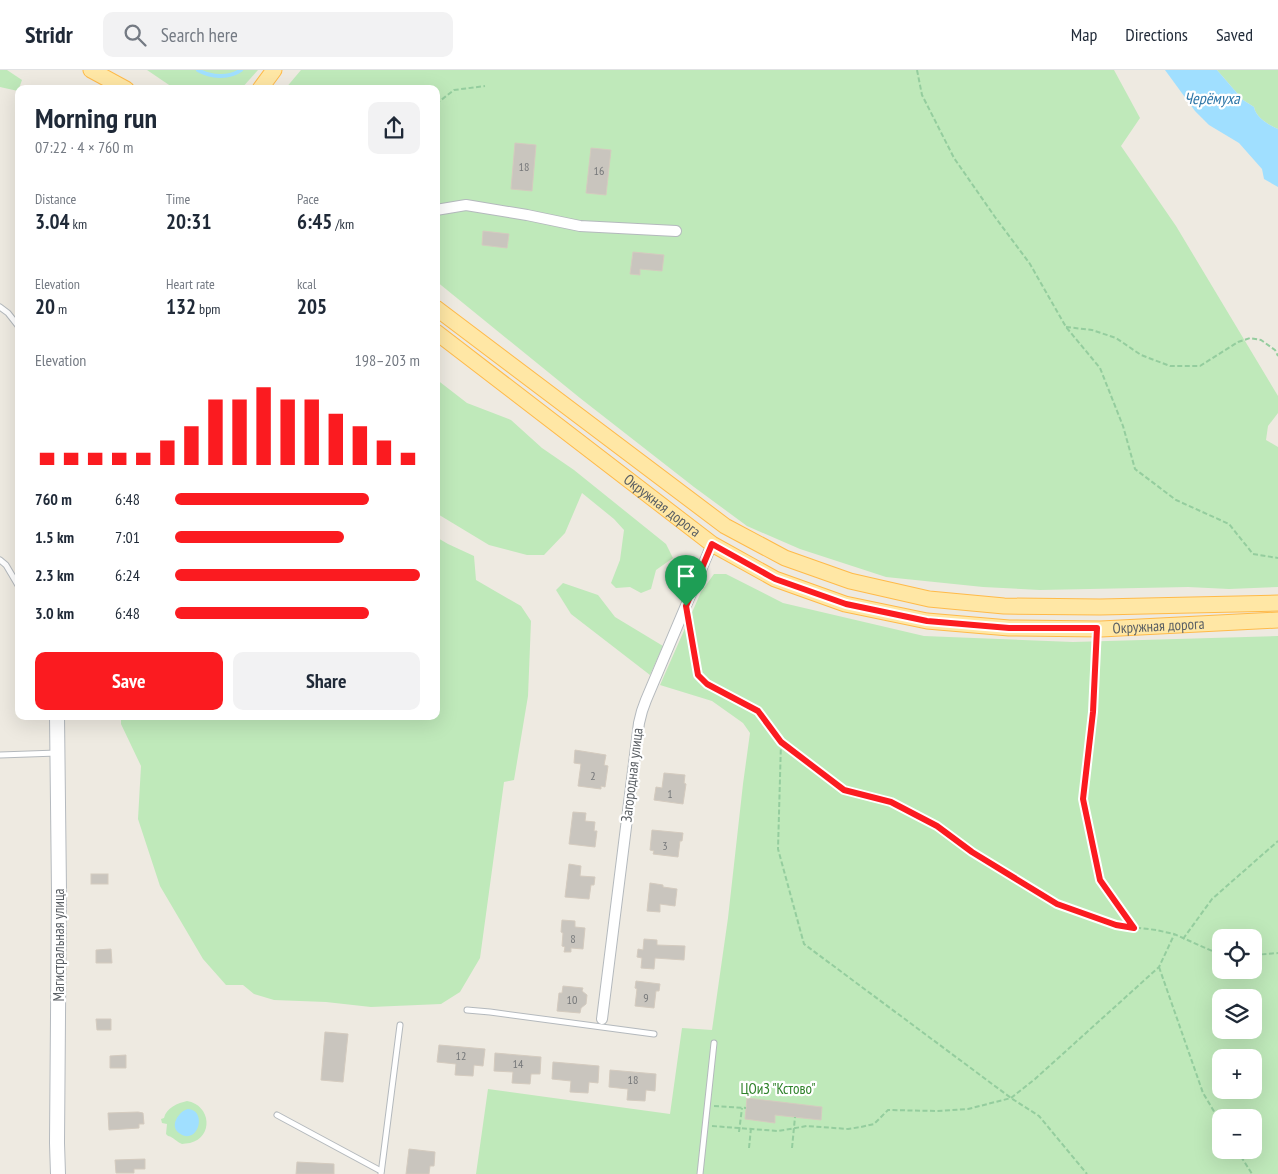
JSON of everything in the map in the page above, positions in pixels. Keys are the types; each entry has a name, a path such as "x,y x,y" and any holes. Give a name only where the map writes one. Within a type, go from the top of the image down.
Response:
{"main road":[{"path":"91,70 114,85"},
{"path":"91,70 119,85"},
{"path":"263,85 274,70"},
{"name":"Окружная дорога","path":"440,311 725,526 785,558 841,578 929,599 1004,606 1100,607 1278,602"},
{"name":"Окружная дорога","path":"440,335 712,544 775,579 846,604 927,621 1009,628 1097,628 1278,620"},
{"name":"Магистральная улица","path":"57,720 59,891 58,1174"}],"street":[{"path":"440,209 466,205 580,226 676,231"},
{"name":"Загородная улица","path":"601,1023 639,723 642,711 712,544"}],"lane":[{"path":"0,307 8,313 15,323"},
{"path":"0,560 6,565 15,580"},
{"path":"0,755 57,753"},
{"path":"467,1010 601,1023 654,1034"},
{"path":"277,1115 381,1172 400,1025"},
{"path":"700,1174 714,1043"}],"path":[{"path":"916,70 922,95 954,158 1030,264 1066,326 1100,368 1123,426 1135,469 1176,500 1229,524 1253,554 1278,558"},
{"path":"440,101 454,90 485,86"},
{"path":"1066,326 1092,330 1116,338 1141,355 1170,366 1200,366 1238,342 1250,338 1261,340 1275,350 1278,356"},
{"path":"686,606 698,675 707,684 758,711 781,742 844,790 891,802 937,826 972,852 1057,904 1116,925 1174,934 1212,951"},
{"path":"1097,628 1093,712 1083,799 1100,880 1134,928"},
{"path":"781,742 778,850 804,944 1011,1098 1039,1116 1087,1174"},
{"path":"1184,939 1212,899 1278,841"},
{"path":"705,1125 778,1131 807,1126 848,1129 874,1124 888,1110 937,1111 968,1109 1011,1098 1036,1079 1159,967 1174,934"},
{"path":"1262,954 1278,953"},
{"path":"1159,967 1203,1093 1212,1109"},
{"path":"707,1105 746,1108"},
{"path":"739,1132 742,1108"},
{"path":"792,1148 795,1117"},
{"path":"749,1148 751,1128"},
{"path":"1243,1159 1252,1174"}],"green space":[{"path":"0,70 7,70 22,80 20,85 15,85 15,90 0,87"},
{"path":"147,70 258,70 245,85 169,85"},
{"path":"301,70 1114,70 1140,118 1121,146 1176,226 1278,396 1278,413 1268,426 1266,440 1278,447 1278,587 1040,590 983,587 886,577 800,549 747,526 580,398 440,284 440,85 288,85"},
{"path":"1217,70 1278,70 1278,129 1260,118 1254,107 1243,100"},
{"path":"440,382 467,403 511,420 542,448 574,470 666,544 673,558 656,570 651,589 641,593 630,587 616,588 611,583 620,560 624,530 614,519 582,493 565,533 544,555 527,555 489,545 440,515"},
{"path":"440,539 474,556 476,580 521,606 531,621 528,696 514,780 504,782 480,958 460,992 441,1004 371,1007 326,1002 274,1000 254,994 243,985 226,985 203,959 160,886 138,819 141,766 121,724 121,720 440,720"},
{"name":"ЦОиЗ \"Кстово\"","path":"714,574 726,574 783,603 924,636 1073,642 1278,636 1278,1174 476,1174 488,1089 670,1114 682,1028 712,1030 728,918 750,733 743,723 712,701 660,685 701,592"},
{"path":"563,583 598,595 615,617 663,646 650,675 571,614 556,590"},
{"path":"187,1101 201,1108 205,1114 206,1128 198,1140 182,1144 166,1134 167,1124 162,1123 161,1119 164,1118 167,1111 173,1106"}],"water":[{"name":"Черёмуха","path":"1165,70 1217,70 1243,100 1254,107 1260,118 1278,129 1278,187 1264,179 1262,169 1239,143 1209,125 1195,111"},
{"path":"188,1109 198,1115 199,1121 195,1132 186,1136 176,1130 175,1123 181,1113"}],"building":[{"path":"515,143 536,145 532,191 511,189"},
{"path":"591,148 611,150 606,195 586,193"},
{"path":"483,231 509,234 507,248 482,245"},
{"path":"633,252 664,255 662,271 640,269 640,275 630,274"},
{"path":"575,750 606,755 604,765 608,766 605,787 601,786 601,789 578,786 581,764 574,763"},
{"path":"664,773 685,775 684,783 686,784 683,804 654,800 656,787 662,788"},
{"path":"573,812 586,813 585,821 595,822 594,831 597,831 595,847 569,844"},
{"path":"652,830 683,833 678,857 653,854 654,851 650,850"},
{"path":"569,864 581,866 580,876 595,877 594,885 591,885 589,899 565,897"},
{"path":"91,874 108,874 108,884 91,884"},
{"path":"650,883 677,889 675,906 660,904 660,912 647,911"},
{"path":"562,920 575,921 575,927 585,928 583,949 571,948 571,952 564,952 565,947 562,946 563,933 561,932"},
{"path":"644,939 657,940 657,945 685,946 684,960 655,958 654,969 641,968 642,958 637,957 638,949 643,950"},
{"path":"111,949 112,963 96,963 96,950"},
{"path":"636,981 660,984 659,991 656,991 654,1008 635,1006"},
{"path":"563,986 583,988 582,991 587,995 586,1004 581,1008 580,1013 557,1011 559,993 562,993"},
{"path":"96,1019 111,1019 111,1030 97,1030"},
{"path":"325,1032 348,1034 343,1082 321,1080"},
{"path":"439,1045 485,1049 483,1066 474,1065 473,1076 455,1075 456,1064 437,1062"},
{"path":"495,1053 541,1057 540,1074 531,1074 530,1084 512,1083 513,1072 494,1071"},
{"path":"126,1055 126,1068 110,1068 110,1056"},
{"path":"553,1062 599,1066 598,1083 589,1082 588,1093 570,1092 571,1081 552,1079"},
{"path":"610,1070 656,1074 655,1091 646,1090 645,1101 627,1100 628,1089 609,1087"},
{"path":"747,1098 822,1107 821,1120 775,1115 775,1123 745,1119"},
{"path":"108,1113 143,1113 144,1124 139,1124 139,1128 109,1130"},
{"path":"409,1149 435,1152 434,1166 430,1166 429,1174 406,1174"},
{"path":"145,1159 145,1169 134,1169 134,1173 116,1173 115,1160"},
{"path":"297,1162 334,1164 334,1174 296,1174"}],"waterway":[{"path":"198,70 220,76 231,75 241,70"}],"route":[{"path":"712,544 775,579 846,604 927,621 1009,628 1097,628 1093,712 1083,799 1100,880 1134,928 1116,925 1057,904 972,852 937,826 891,802 844,790 781,742 758,711 707,684 698,675 686,606 712,544"}]}
